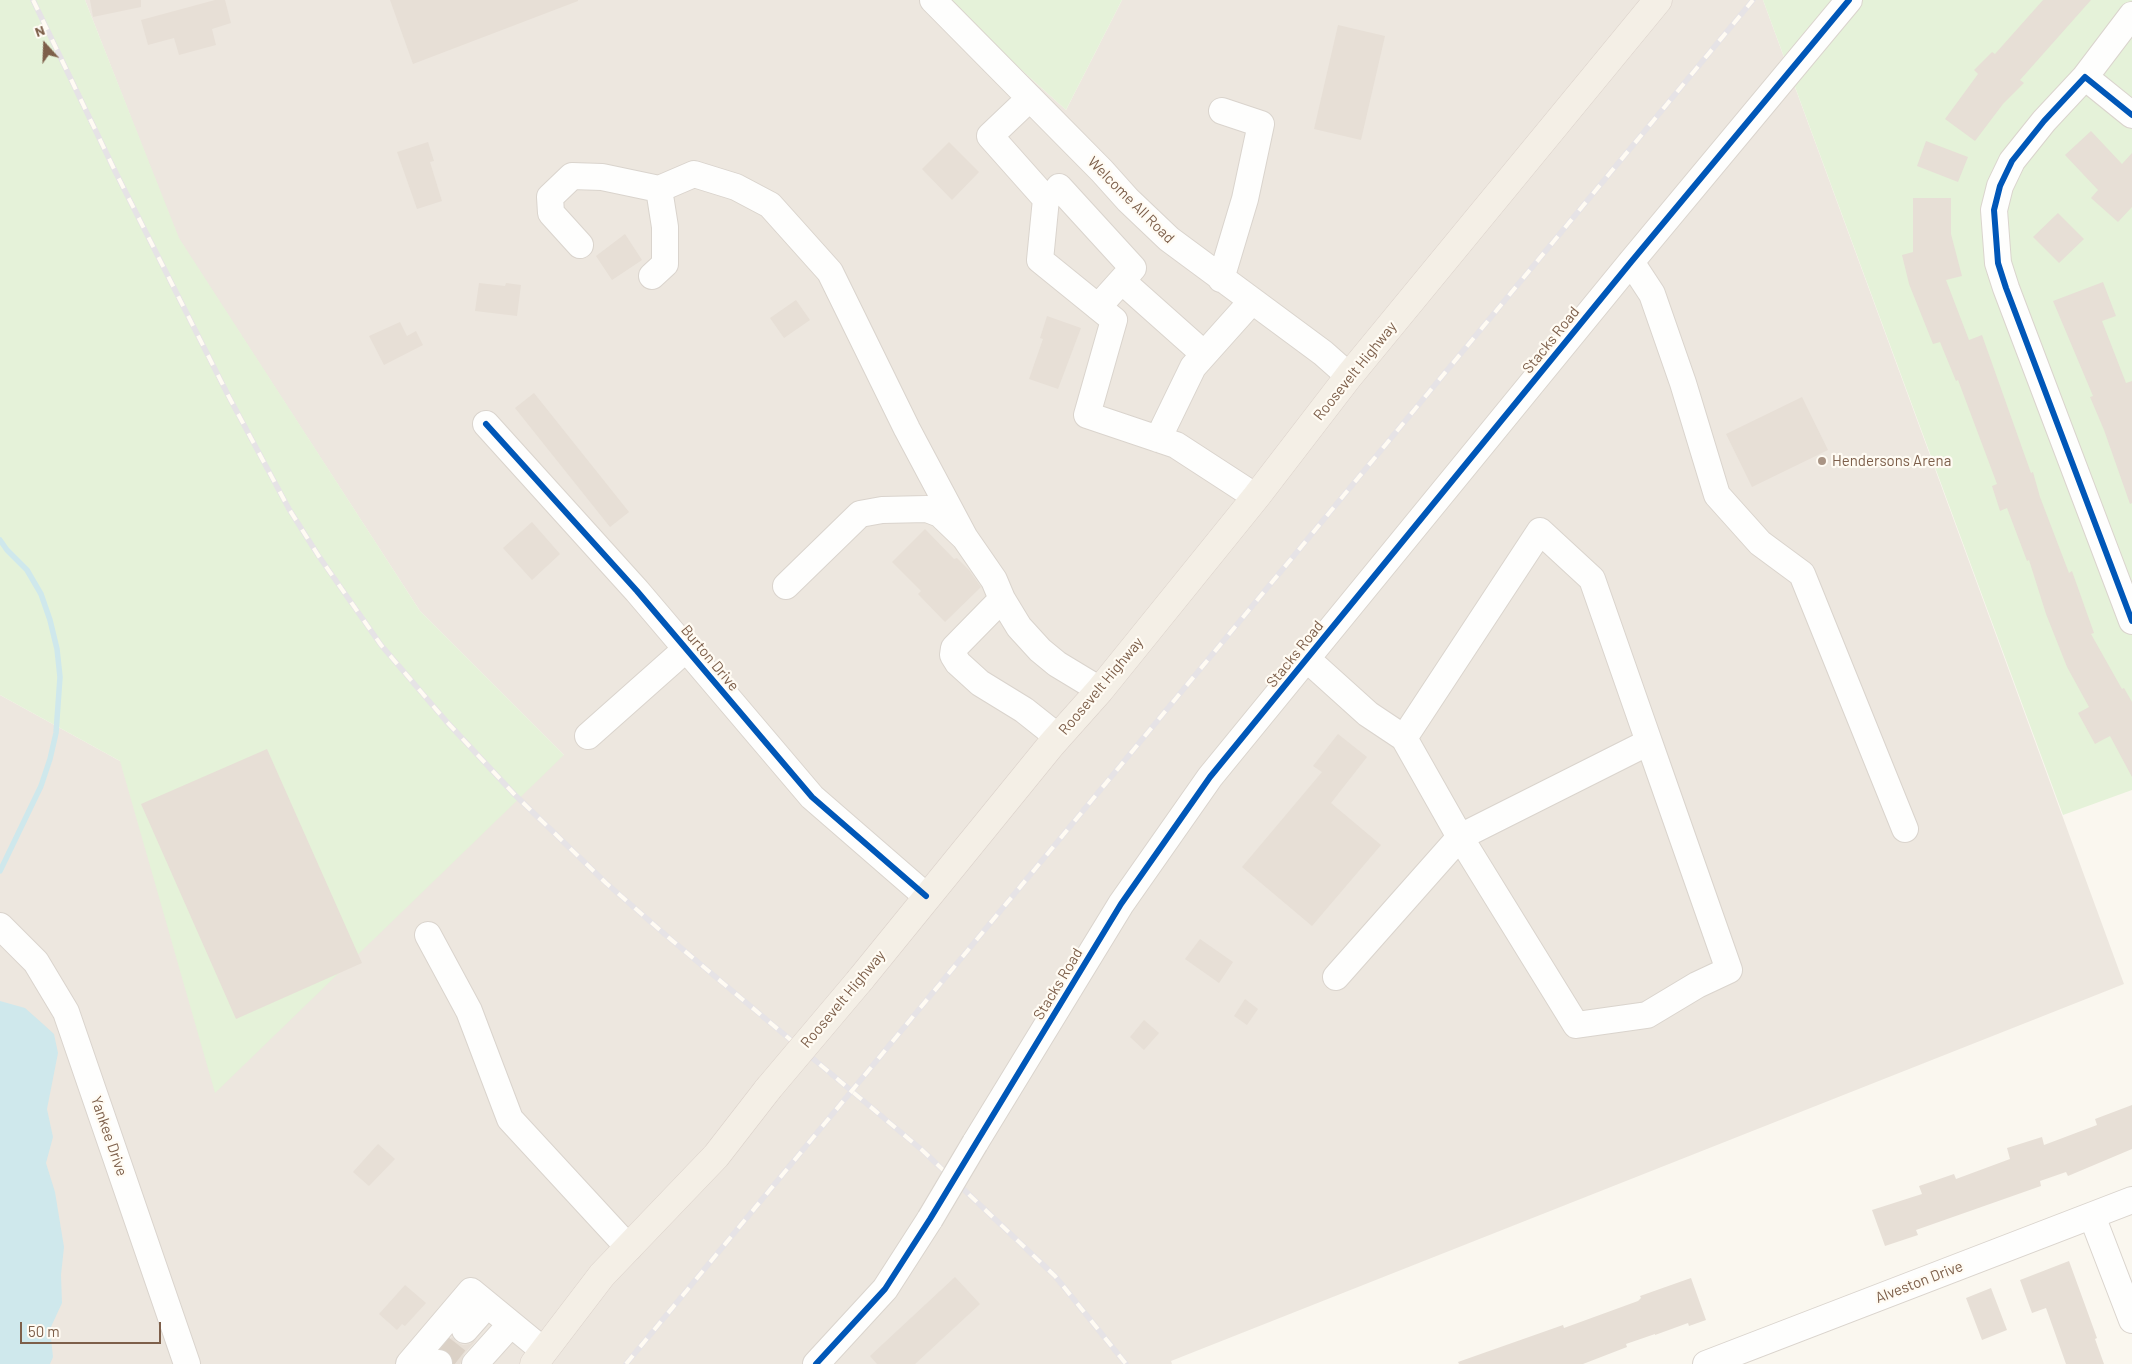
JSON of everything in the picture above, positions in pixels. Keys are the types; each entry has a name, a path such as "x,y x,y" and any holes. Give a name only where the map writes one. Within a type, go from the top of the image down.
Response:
{"main road":[{"name":"Roosevelt Highway","path":"539,1358 602,1276 716,1156 768,1089 860,980 926,896 1058,737 1100,690 1256,497 1349,376 1658,0"}],"street":[{"name":"Welcome All Road","path":"933,0 1128,200 1169,239 1323,353 1349,376"},
{"name":"Stacks Road","path":"816,1364 886,1289 1122,904 1210,777 1631,262 1849,0"},
{"path":"2132,15 2085,77 2044,121 2012,161 2000,186 1994,210 1998,263 2006,288 2132,621"},
{"path":"2085,77 2132,115"},
{"path":"1030,98 990,136 1133,268 1098,308"},
{"path":"1221,279 1245,199 1261,124 1222,111"},
{"path":"1090,159 1052,193 1040,260 1114,320 1087,414 1176,445 1256,497"},
{"path":"580,245 551,213 550,197 572,176 602,177 659,189 694,174 736,187 770,205 830,272 907,429 965,538 994,580 1002,599 1019,626 1040,650 1057,664 1100,690"},
{"path":"652,276 665,264 665,227 659,189"},
{"path":"1631,262 1652,294 1683,383 1717,495 1760,543 1802,574 1905,829"},
{"path":"1122,280 1204,354"},
{"path":"1158,439 1193,367 1252,301"},
{"name":"Burton Drive","path":"486,424 637,591 812,797 926,896"},
{"path":"786,586 860,514 882,510 927,509 940,514 965,538"},
{"path":"1307,659 1368,714 1404,738 1460,837 1576,1025 1647,1015 1697,985 1729,970 1592,579 1540,531 1404,738"},
{"path":"1002,599 954,648 953,655 958,663 980,683 1024,710 1058,737"},
{"path":"588,736 686,648"},
{"path":"1336,977 1460,837 1649,742"},
{"name":"Yankee Drive","path":"0,926 36,962 66,1012 187,1364"},
{"path":"428,934 469,1011 510,1119 628,1248"},
{"name":"Alveston Drive","path":"1706,1364 2132,1200"},
{"path":"2092,1216 2132,1320"},
{"path":"409,1364 471,1291 511,1324 539,1358"},
{"path":"465,1330 488,1305"},
{"path":"475,1364 511,1324"}],"shaded area":[{"path":"85,0 944,0 1066,110 1122,0 1763,0 2124,984 1171,1361 1172,1364 0,1364 0,695 120,761 564,755 420,611 178,238"}],"green space":[{"path":"0,0 85,0 179,238 420,611 564,755 215,1093 120,761 0,695"},
{"path":"944,0 1122,0 1066,110"},
{"path":"1763,0 2132,0 2132,790 2063,815"}],"water":[{"path":"0,1001 25,1008 43,1024 54,1034 58,1053 47,1109 53,1137 46,1163 55,1192 64,1247 61,1275 62,1303 50,1329 53,1357 50,1364 0,1364"}],"building":[{"path":"90,0 141,0 141,7 93,17"},
{"path":"215,0 225,0 231,23 212,29 216,45 179,55 174,38 148,45 141,20"},
{"path":"390,0 578,0 578,1 413,64"},
{"path":"2043,0 2091,0 2020,80 2024,83 2003,104 1975,141 1945,119 1978,74 1974,70 1992,52 1995,54"},
{"path":"1338,25 1385,36 1361,140 1314,129"},
{"path":"2091,131 2122,164 2132,153 2132,207 2118,222 2091,198 2098,190 2065,155"},
{"path":"1926,141 1968,157 1958,182 1917,166"},
{"path":"428,142 434,161 430,162 442,201 417,209 397,152"},
{"path":"949,142 979,172 952,200 922,169"},
{"path":"1913,198 1951,198 1951,234 1962,276 1946,280 1969,340 1982,335 2069,573 2072,571 2094,633 2091,634 2122,689 2124,688 2132,702 2132,777 2110,736 2095,744 2078,713 2089,707 2067,667 2046,614 2029,560 2027,561 2007,508 2000,511 1992,486 1997,484 1958,380 1956,381 1940,342 1933,344 1909,284 1902,255 1913,252"},
{"path":"2058,213 2084,239 2059,263 2033,237"},
{"path":"625,234 642,260 612,280 596,256"},
{"path":"2103,282 2116,316 2102,321 2126,383 2132,381 2132,503 2130,504 2104,430 2090,397 2093,396 2053,301"},
{"path":"479,283 505,286 506,283 521,285 517,316 475,311"},
{"path":"796,300 810,320 784,338 770,318"},
{"path":"1047,316 1081,328 1058,389 1029,379 1043,339 1040,338"},
{"path":"400,322 407,336 416,331 423,345 384,365 369,336"},
{"path":"534,393 629,512 610,527 515,408"},
{"path":"1802,397 1828,450 1752,487 1726,434"},
{"path":"532,522 560,554 532,580 503,548"},
{"path":"925,529 954,559 957,558 969,570 981,587 945,622 918,594 921,591 892,562"},
{"path":"1338,734 1367,757 1331,803 1381,845 1312,926 1242,867 1322,772 1313,766"},
{"path":"267,749 362,963 236,1019 141,804"},
{"path":"1200,939 1233,962 1219,983 1185,959"},
{"path":"1245,999 1258,1009 1247,1025 1234,1016"},
{"path":"1144,1020 1159,1033 1144,1050 1130,1037"},
{"path":"2132,1105 2132,1149 2068,1176 2066,1172 2040,1181 2041,1186 1916,1230 1918,1235 1885,1246 1872,1210 1922,1194 1919,1186 1954,1174 1956,1179 2010,1159 2007,1148 2042,1137 2044,1145 2097,1125 2095,1119"},
{"path":"378,1144 395,1159 369,1186 353,1172"},
{"path":"2069,1261 2097,1338 2095,1339 2104,1364 2066,1364 2046,1308 2032,1313 2020,1280"},
{"path":"955,1277 980,1304 915,1364 877,1364 870,1356"},
{"path":"1691,1278 1706,1320 1689,1326 1688,1323 1626,1344 1627,1347 1583,1364 1459,1364 1458,1362 1563,1325 1564,1328 1638,1301 1641,1298 1640,1296"},
{"path":"405,1285 426,1303 405,1326 402,1324 397,1330 379,1314"},
{"path":"1991,1288 2007,1330 1982,1340 1966,1298"},
{"path":"452,1337 456,1342 463,1345 470,1344 477,1339 464,1354 460,1364 454,1364 452,1356 448,1351 442,1349"}],"waterway":[{"path":"0,540 27,570 41,594 57,649 60,677 56,733 50,759 41,786 0,871"}],"tunnel":[{"path":"439,1363 465,1330"}],"railway":[{"path":"33,0 115,171 229,397 289,509 318,555 381,645 446,721 515,795 606,883 922,1150 1055,1276 1126,1364"},
{"path":"626,1364 1753,0"}],"cycle path":[{"path":"816,1364 885,1289 930,1219 1121,904 1210,777 1631,262 1849,0"},
{"path":"2132,115 2085,77 2044,121 2012,161 2000,186 1994,210 1998,263 2006,288 2132,621"},
{"path":"486,424 637,591 812,797 926,896"}],"place":[{"name":"Hendersons Arena","path":"1822,461"}]}
